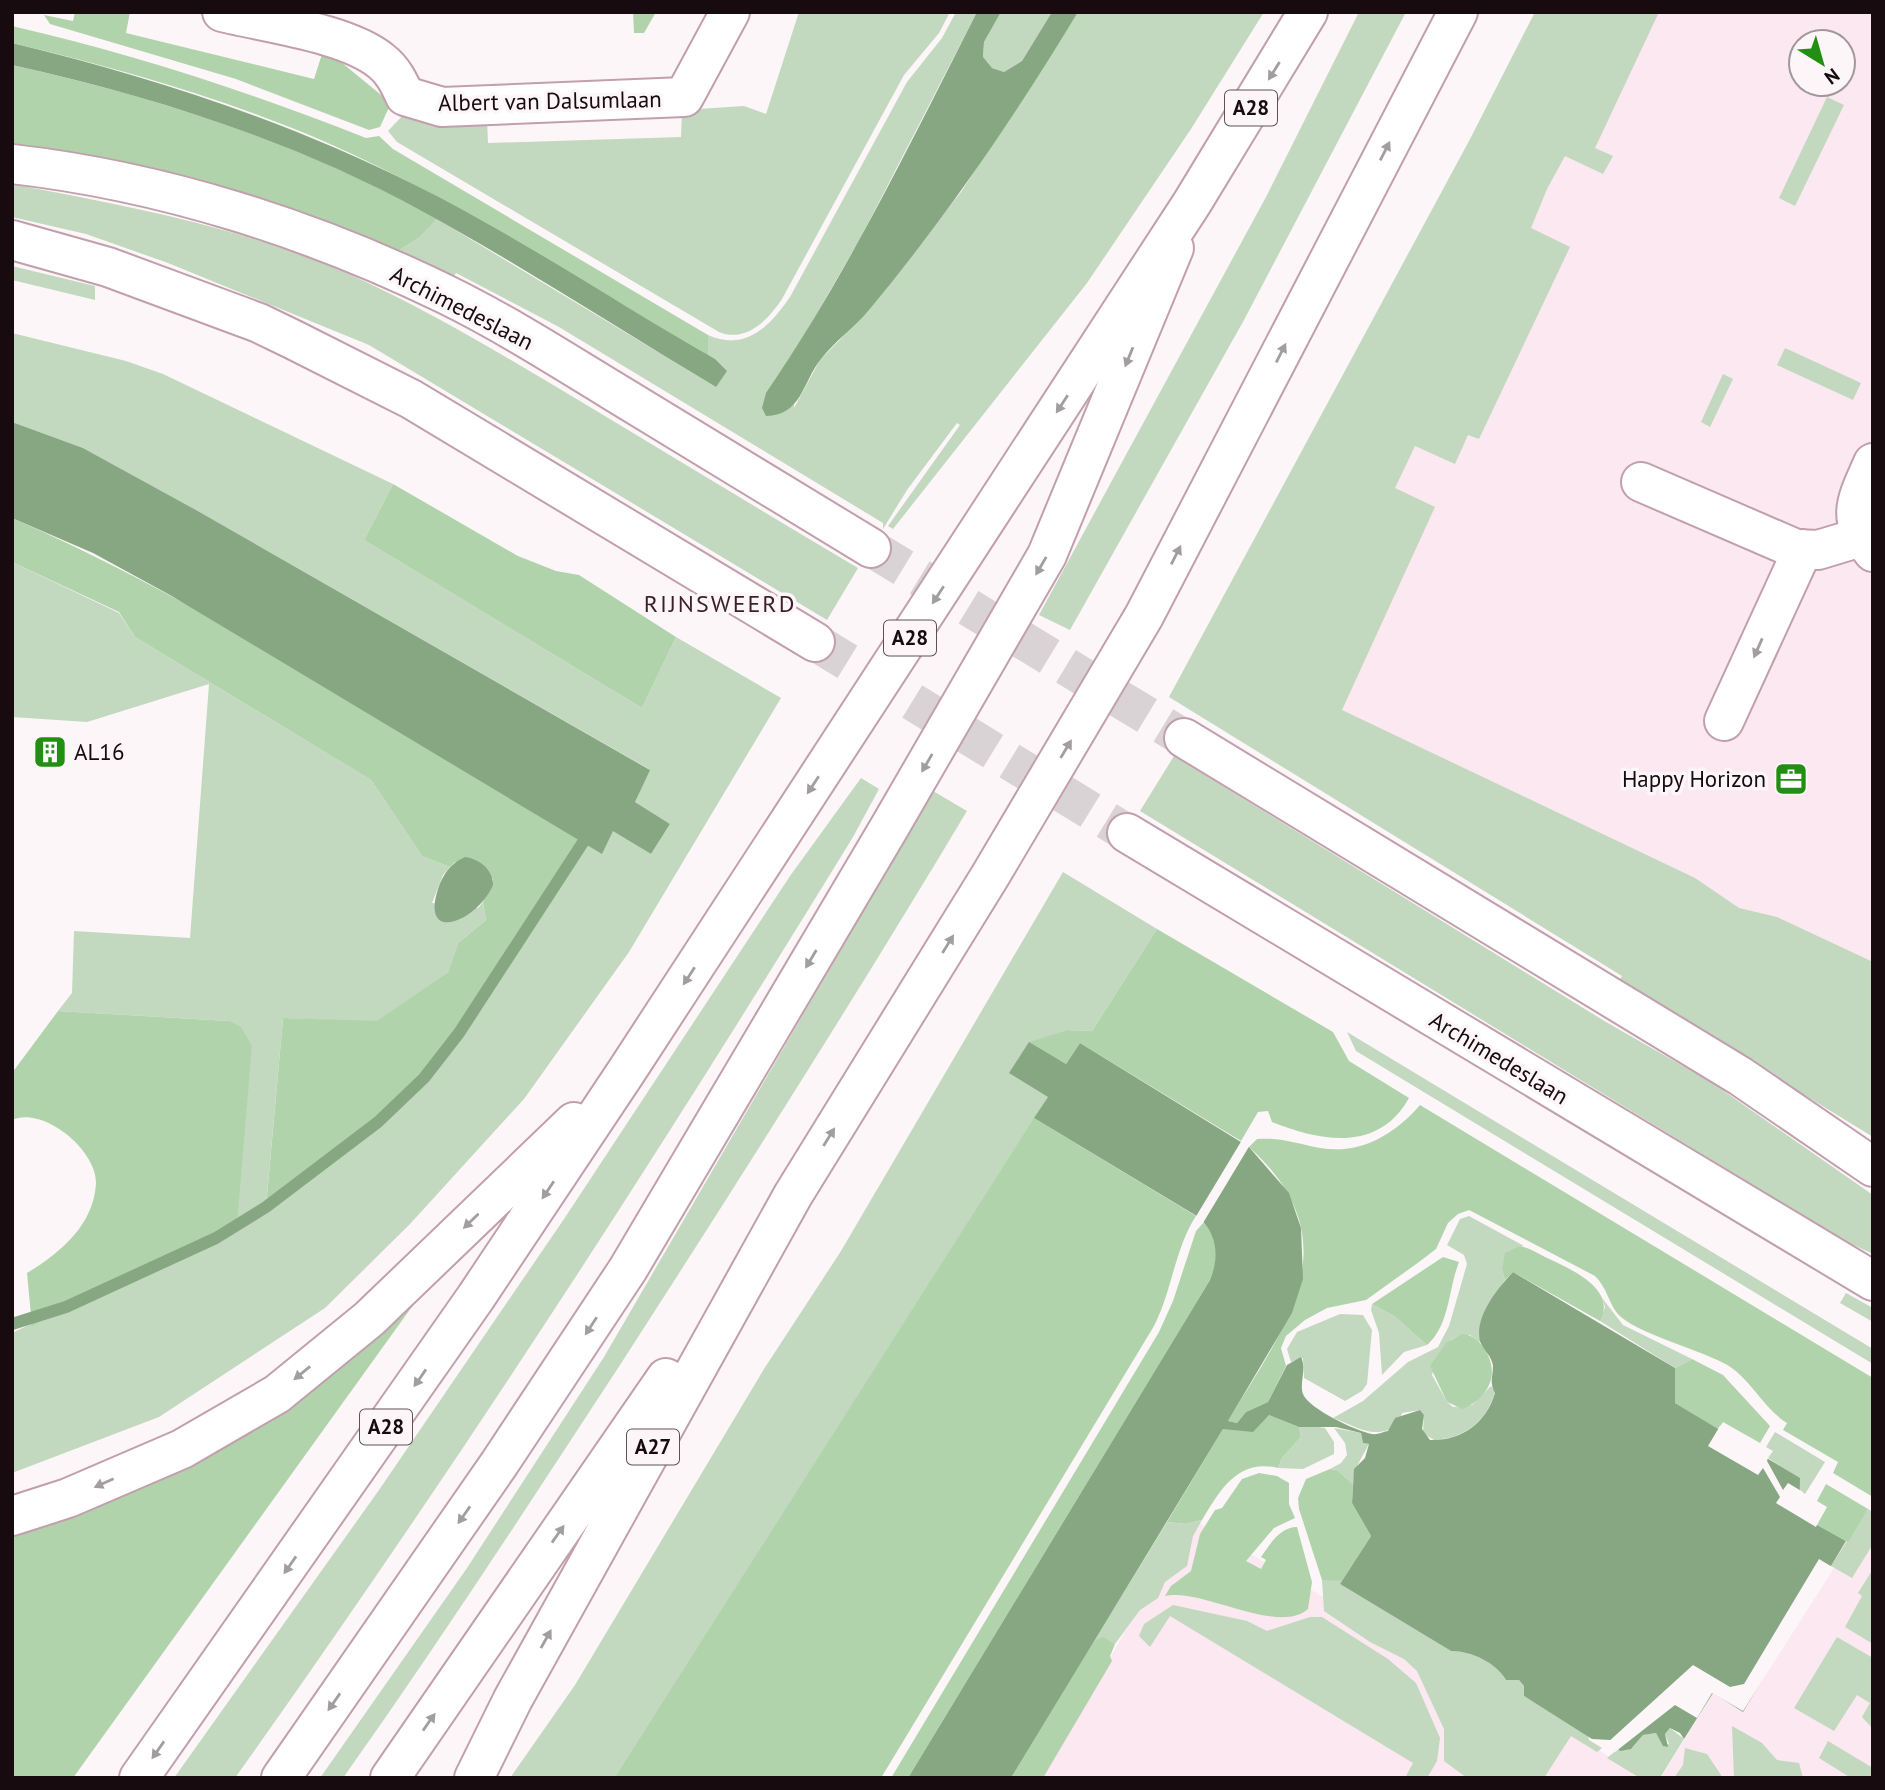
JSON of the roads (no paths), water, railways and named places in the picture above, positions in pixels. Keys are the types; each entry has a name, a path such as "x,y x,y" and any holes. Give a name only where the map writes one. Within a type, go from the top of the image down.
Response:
{"main road":[{"name":"Albert van Dalsumlaan","path":"222,12 351,43 381,60 394,74 405,96 442,107 684,97 730,12"},
{"name":"A28","path":"139,1778 476,1297 626,1072 1192,203 1308,12"},
{"path":"390,1778 793,1195 990,876 1144,616 1458,12"},
{"name":"Archimedeslaan","path":"12,164 113,180 210,204 279,226 449,296 552,354 871,548"},
{"name":"A28","path":"281,1778 499,1464 628,1269 1047,555 1192,203"},
{"path":"12,240 108,267 259,323 292,339 411,399 815,642"},
{"path":"1641,482 1803,549 1818,550 1867,544 1855,505 1873,463"},
{"path":"1724,721 1803,549"},
{"path":"1184,738 1740,1076 1873,1167"},
{"name":"Archimedeslaan","path":"1127,833 1873,1281"},
{"name":"A28","path":"12,1516 68,1499 182,1449 277,1394 369,1319 626,1072"},
{"name":"A27","path":"474,1778 513,1699 793,1195"},
{"name":"A27","path":"461,1778 513,1699"}],"waterway":[{"path":"12,1324 66,1307 216,1238 266,1207 378,1122 424,1078 459,1033 591,830"}],"tunnel":[{"path":"871,548 1184,738"},
{"path":"815,642 1127,833"}],"place":[{"name":"AL16","path":"50,752"},
{"name":"Happy Horizon","path":"1791,779"}],"district":[{"name":"RIJNSWEERD","path":"720,604"}]}
